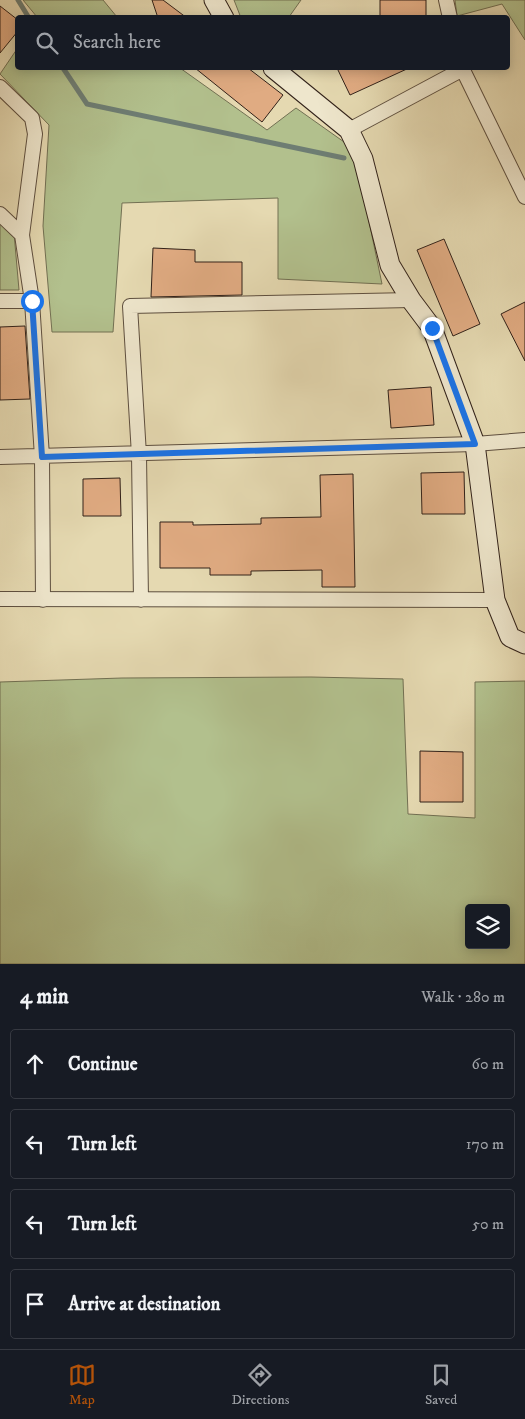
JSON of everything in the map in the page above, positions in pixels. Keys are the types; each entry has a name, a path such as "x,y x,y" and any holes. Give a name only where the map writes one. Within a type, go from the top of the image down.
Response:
{"street":[{"path":"214,0 222,15"},
{"path":"446,0 449,15"},
{"path":"275,70 349,130 363,159 390,265 411,300 432,328 475,444 495,600 510,637 525,644"},
{"path":"349,130 458,70"},
{"path":"463,70 521,178 525,197"},
{"path":"0,86 32,118 35,134 22,236 32,301 42,457 43,600"},
{"path":"0,214 22,236"},
{"path":"141,600 139,454 130,306 411,300"},
{"path":"0,301 32,301"},
{"path":"0,457 475,444 525,440"},
{"path":"0,599 495,600"}],"green space":[{"path":"23,0 103,0 115,15 35,15"},
{"path":"234,0 301,0 290,15 240,15"},
{"path":"455,0 525,0 525,40 502,4 457,15"},
{"path":"15,52 15,70 183,70 267,130 296,108 354,149 382,284 278,279 278,198 122,203 113,332 52,332 43,226 49,125 0,74"},
{"path":"0,221 14,233 19,290 0,290"},
{"path":"311,677 403,679 408,814 475,818 475,682 525,681 525,964 0,964 0,682 122,678"}],"building":[{"path":"152,0 163,0 183,15 157,15"},
{"path":"380,0 426,0 426,15 380,15"},
{"path":"0,6 15,18 15,35 0,53"},
{"path":"197,70 251,70 283,95 262,122"},
{"path":"338,70 405,70 350,95"},
{"path":"444,239 480,324 453,336 417,250"},
{"path":"153,248 195,250 195,262 242,262 242,295 151,297"},
{"path":"525,302 525,361 501,314"},
{"path":"25,326 30,399 0,400 0,327"},
{"path":"431,387 434,425 391,428 388,390"},
{"path":"464,472 465,514 422,514 421,473"},
{"path":"353,474 355,587 322,587 322,570 251,571 251,575 210,575 210,568 160,568 160,522 193,522 193,525 261,524 261,518 321,517 320,475"},
{"path":"120,478 121,516 83,516 83,479"},
{"path":"420,751 463,752 463,802 420,802"}],"waterway":[{"path":"18,0 27,15"},
{"path":"64,70 87,104 344,158"}],"route":[{"path":"32,301 42,457 475,444 432,328"}]}
